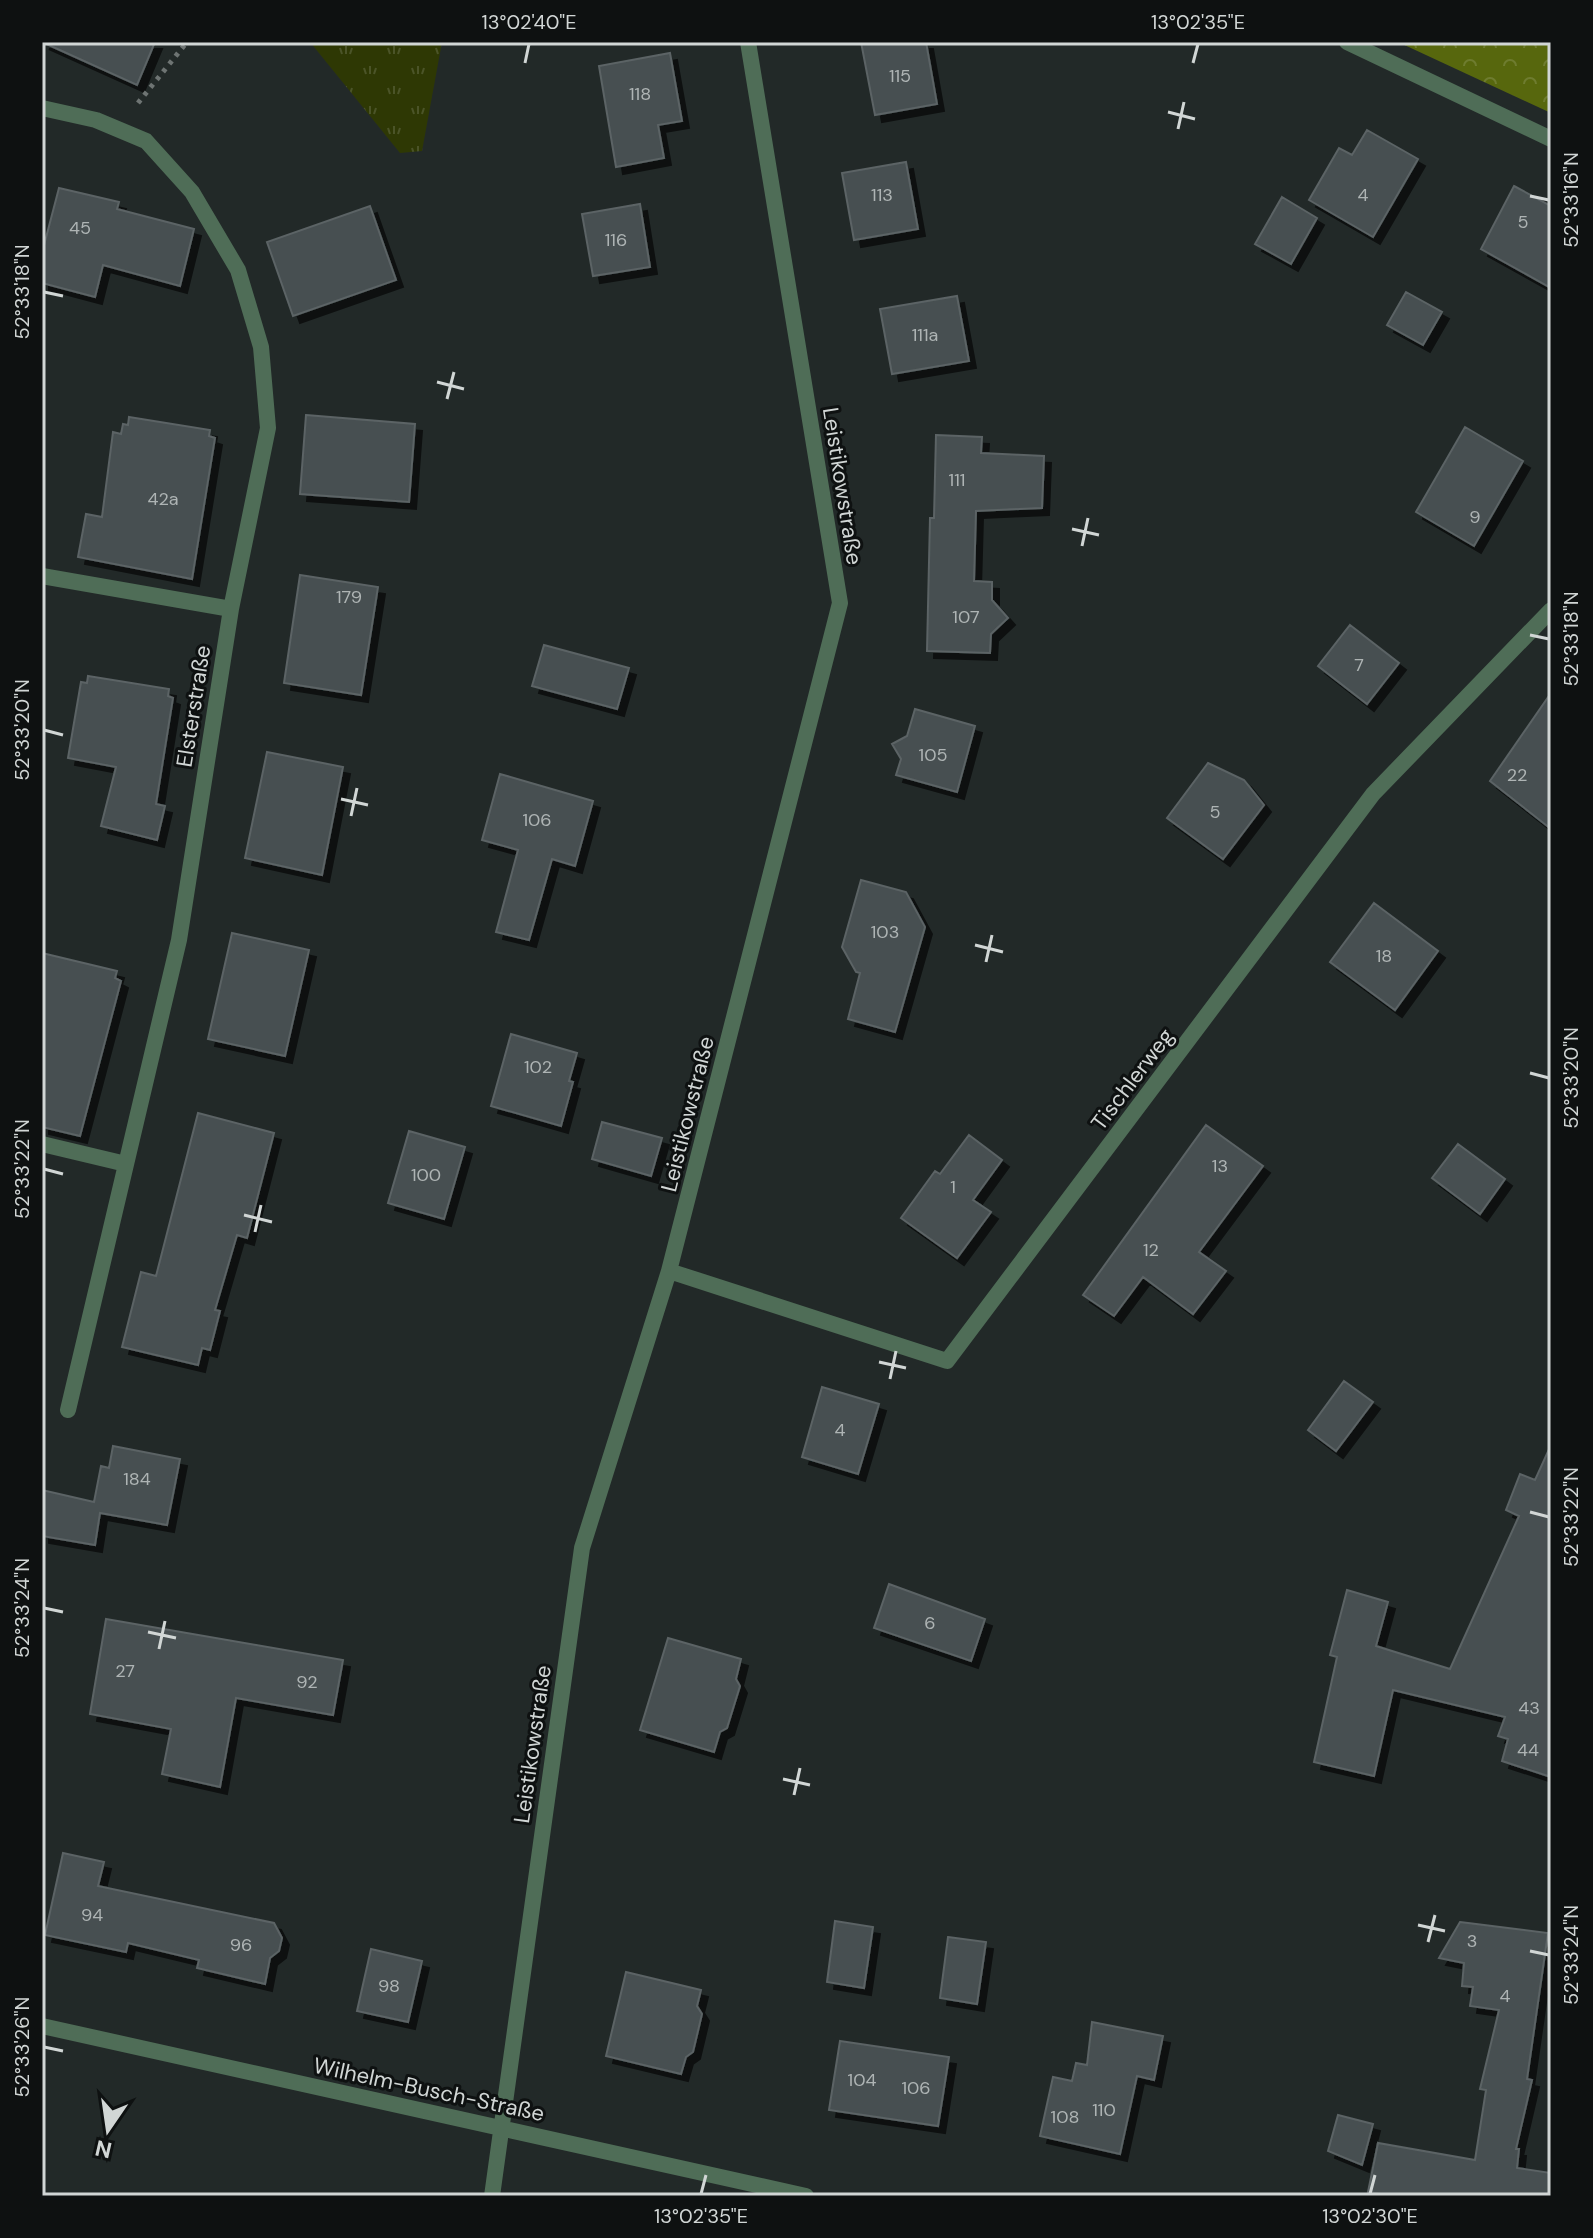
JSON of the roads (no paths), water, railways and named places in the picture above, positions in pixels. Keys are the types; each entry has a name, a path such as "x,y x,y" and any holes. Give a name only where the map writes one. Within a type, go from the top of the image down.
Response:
{"street":[{"name":"Leistikowstraße","path":"492,2196 582,1548 669,1271 840,603 748,42"},
{"path":"1347,42 1551,139"},
{"name":"Elsterstraße","path":"42,108 96,120 146,141 192,192 238,270 261,347 268,428 231,609 179,940 68,1410"},
{"path":"42,576 231,609"},
{"name":"Tischlerweg","path":"669,1271 947,1361 1373,794 1551,610"},
{"path":"42,1144 126,1164"},
{"name":"Wilhelm-Busch-Straße","path":"42,2026 806,2196"}]}
